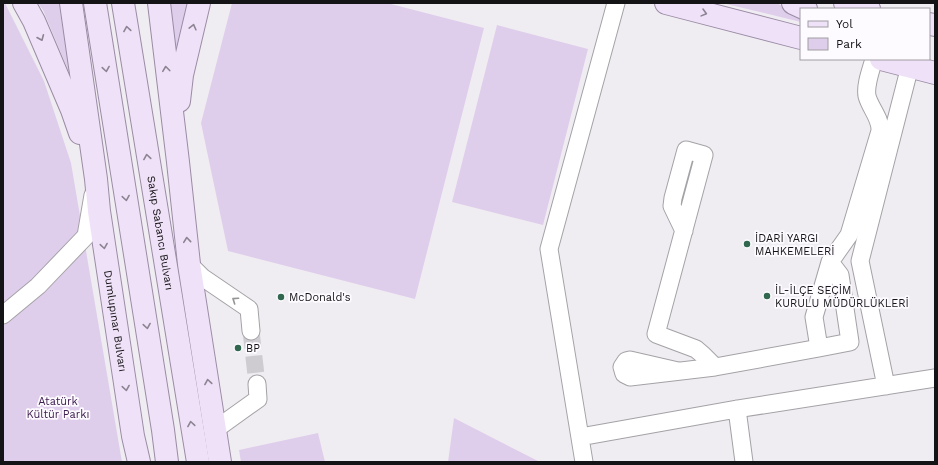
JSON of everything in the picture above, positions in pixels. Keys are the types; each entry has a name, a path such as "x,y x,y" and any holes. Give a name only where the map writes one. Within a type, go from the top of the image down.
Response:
{"main road":[{"path":"24,3 34,21 72,110 96,179"},
{"path":"71,3 96,179"},
{"path":"96,3 164,430 167,462"},
{"name":"Sakıp Sabancı Bulvarı","path":"123,3 198,462"},
{"path":"178,162 182,76 199,3"},
{"path":"666,3 800,38"},
{"path":"793,3 804,8"},
{"path":"845,3 865,8"},
{"path":"158,5 189,264 220,462"},
{"path":"890,60 935,68"},
{"path":"913,63 935,73"},
{"name":"Dumlupınar Bulvarı","path":"96,179 103,242 133,436 139,462"}],"street":[{"path":"584,462 549,249 616,3"},
{"path":"819,348 814,317 830,262 848,235 880,131 879,123 867,94 867,87 874,60"},
{"path":"886,386 860,261 913,63"},
{"path":"3,315 38,286 86,236 96,179"},
{"path":"684,231 656,334 696,349 715,368"},
{"path":"678,371 715,368 850,342 840,275 830,262"},
{"path":"189,264 202,277 249,309 251,331"},
{"path":"580,437 737,409 935,378"},
{"path":"216,429 258,398 257,384"},
{"path":"737,409 744,462"}],"green space":[{"name":"Atatürk Kültür Parkı","path":"3,3 5,3 44,81 71,163 122,462 3,462"},
{"path":"38,3 61,3 76,89 43,10"},
{"path":"168,3 191,3 176,67"},
{"path":"232,3 387,3 484,28 415,299 228,251 201,123"},
{"path":"722,3 776,3 800,14 800,22"},
{"path":"497,25 588,49 543,225 452,202"},
{"path":"454,418 540,462 448,462"},
{"path":"318,433 325,462 241,462 239,450"}],"tunnel":[{"path":"251,331 257,384"}],"place":[{"name":"İDARİ YARGI MAHKEMELERİ","path":"747,244"},
{"name":"İL-İLÇE SEÇİM KURULU MÜDÜRLÜKLERİ","path":"767,296"},
{"name":"McDonald's","path":"281,297"},
{"name":"BP","path":"238,348"}]}
